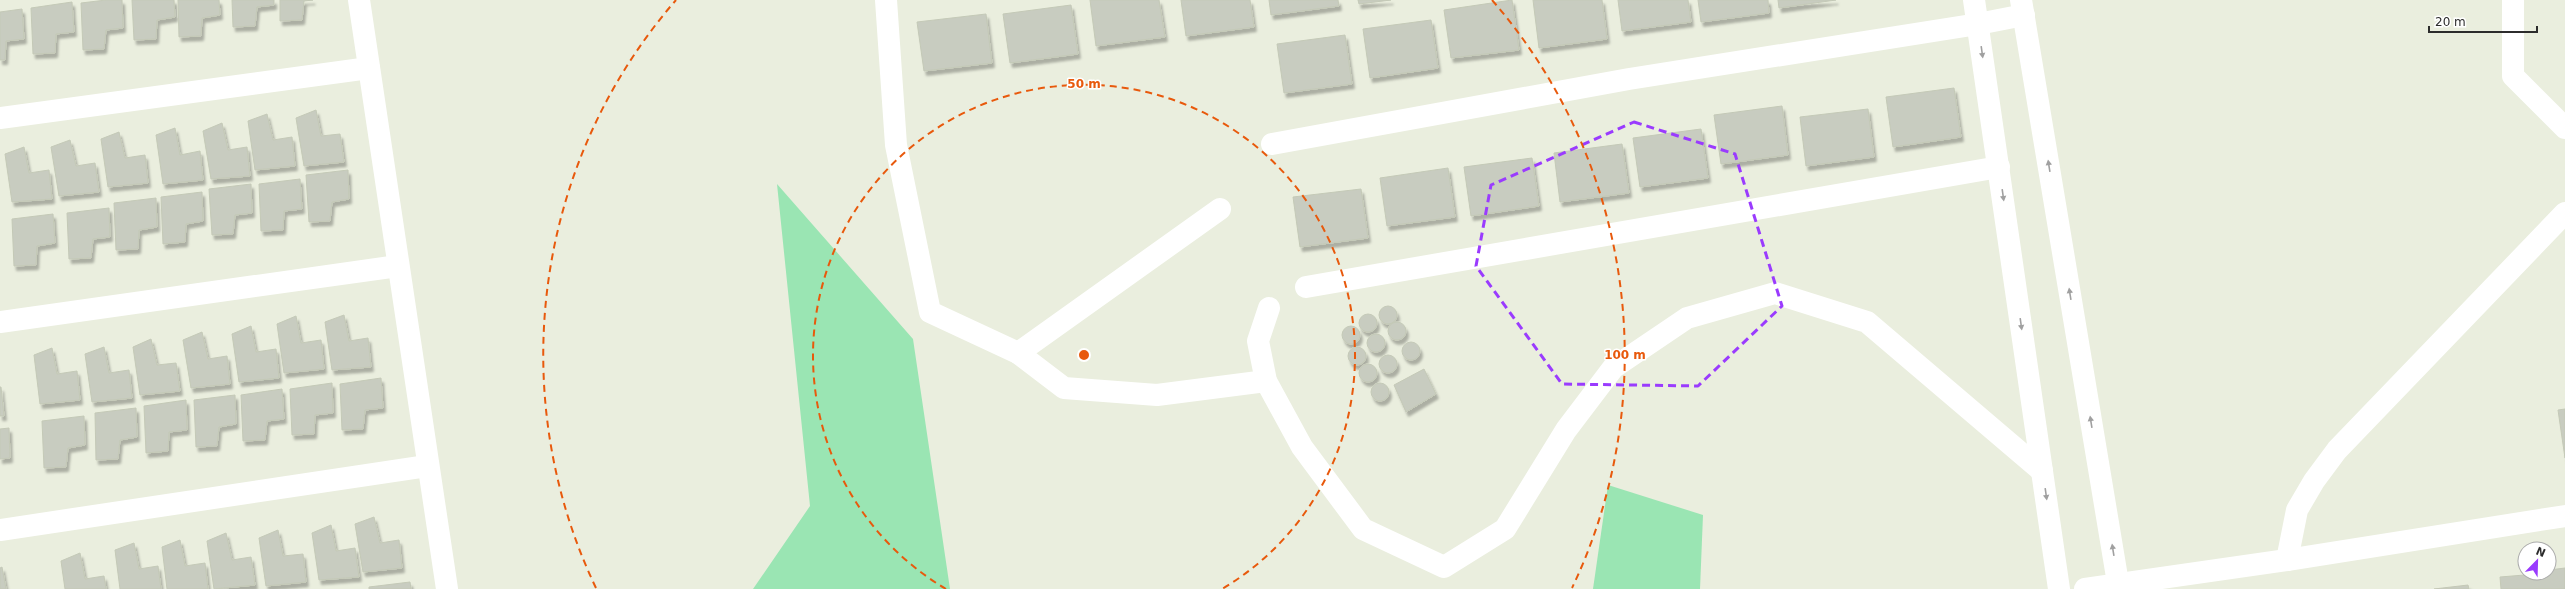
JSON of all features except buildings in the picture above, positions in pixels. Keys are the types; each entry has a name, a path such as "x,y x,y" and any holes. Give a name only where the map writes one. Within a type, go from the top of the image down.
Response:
{"street":[{"path":"359,0 427,466 447,589"},
{"path":"886,0 896,145 930,312 1018,353 1064,388 1157,395 1266,381"},
{"path":"1974,0 2059,589"},
{"path":"2513,0 2514,76 2565,128"},
{"path":"1272,144 1629,79 1978,24 2023,7 2118,586"},
{"path":"0,118 369,68"},
{"path":"1306,287 1999,167"},
{"path":"1018,353 1220,209"},
{"path":"2287,560 2297,510 2314,481 2337,450 2565,213"},
{"path":"0,322 398,266"},
{"path":"1269,308 1258,341 1266,381 1302,448 1362,529 1444,567 1505,529 1566,430 1613,368 1687,318 1775,294 1867,322 2042,471"},
{"path":"0,530 427,466"},
{"path":"2085,589 2118,586 2565,516"}],"highlighted area":[{"path":"1634,122 1735,154 1782,306 1698,386 1562,384 1476,266 1491,185"}],"green space":[{"path":"777,184 913,339 950,589 753,589 810,506"},
{"path":"1608,485 1703,515 1700,589 1593,589"}]}
